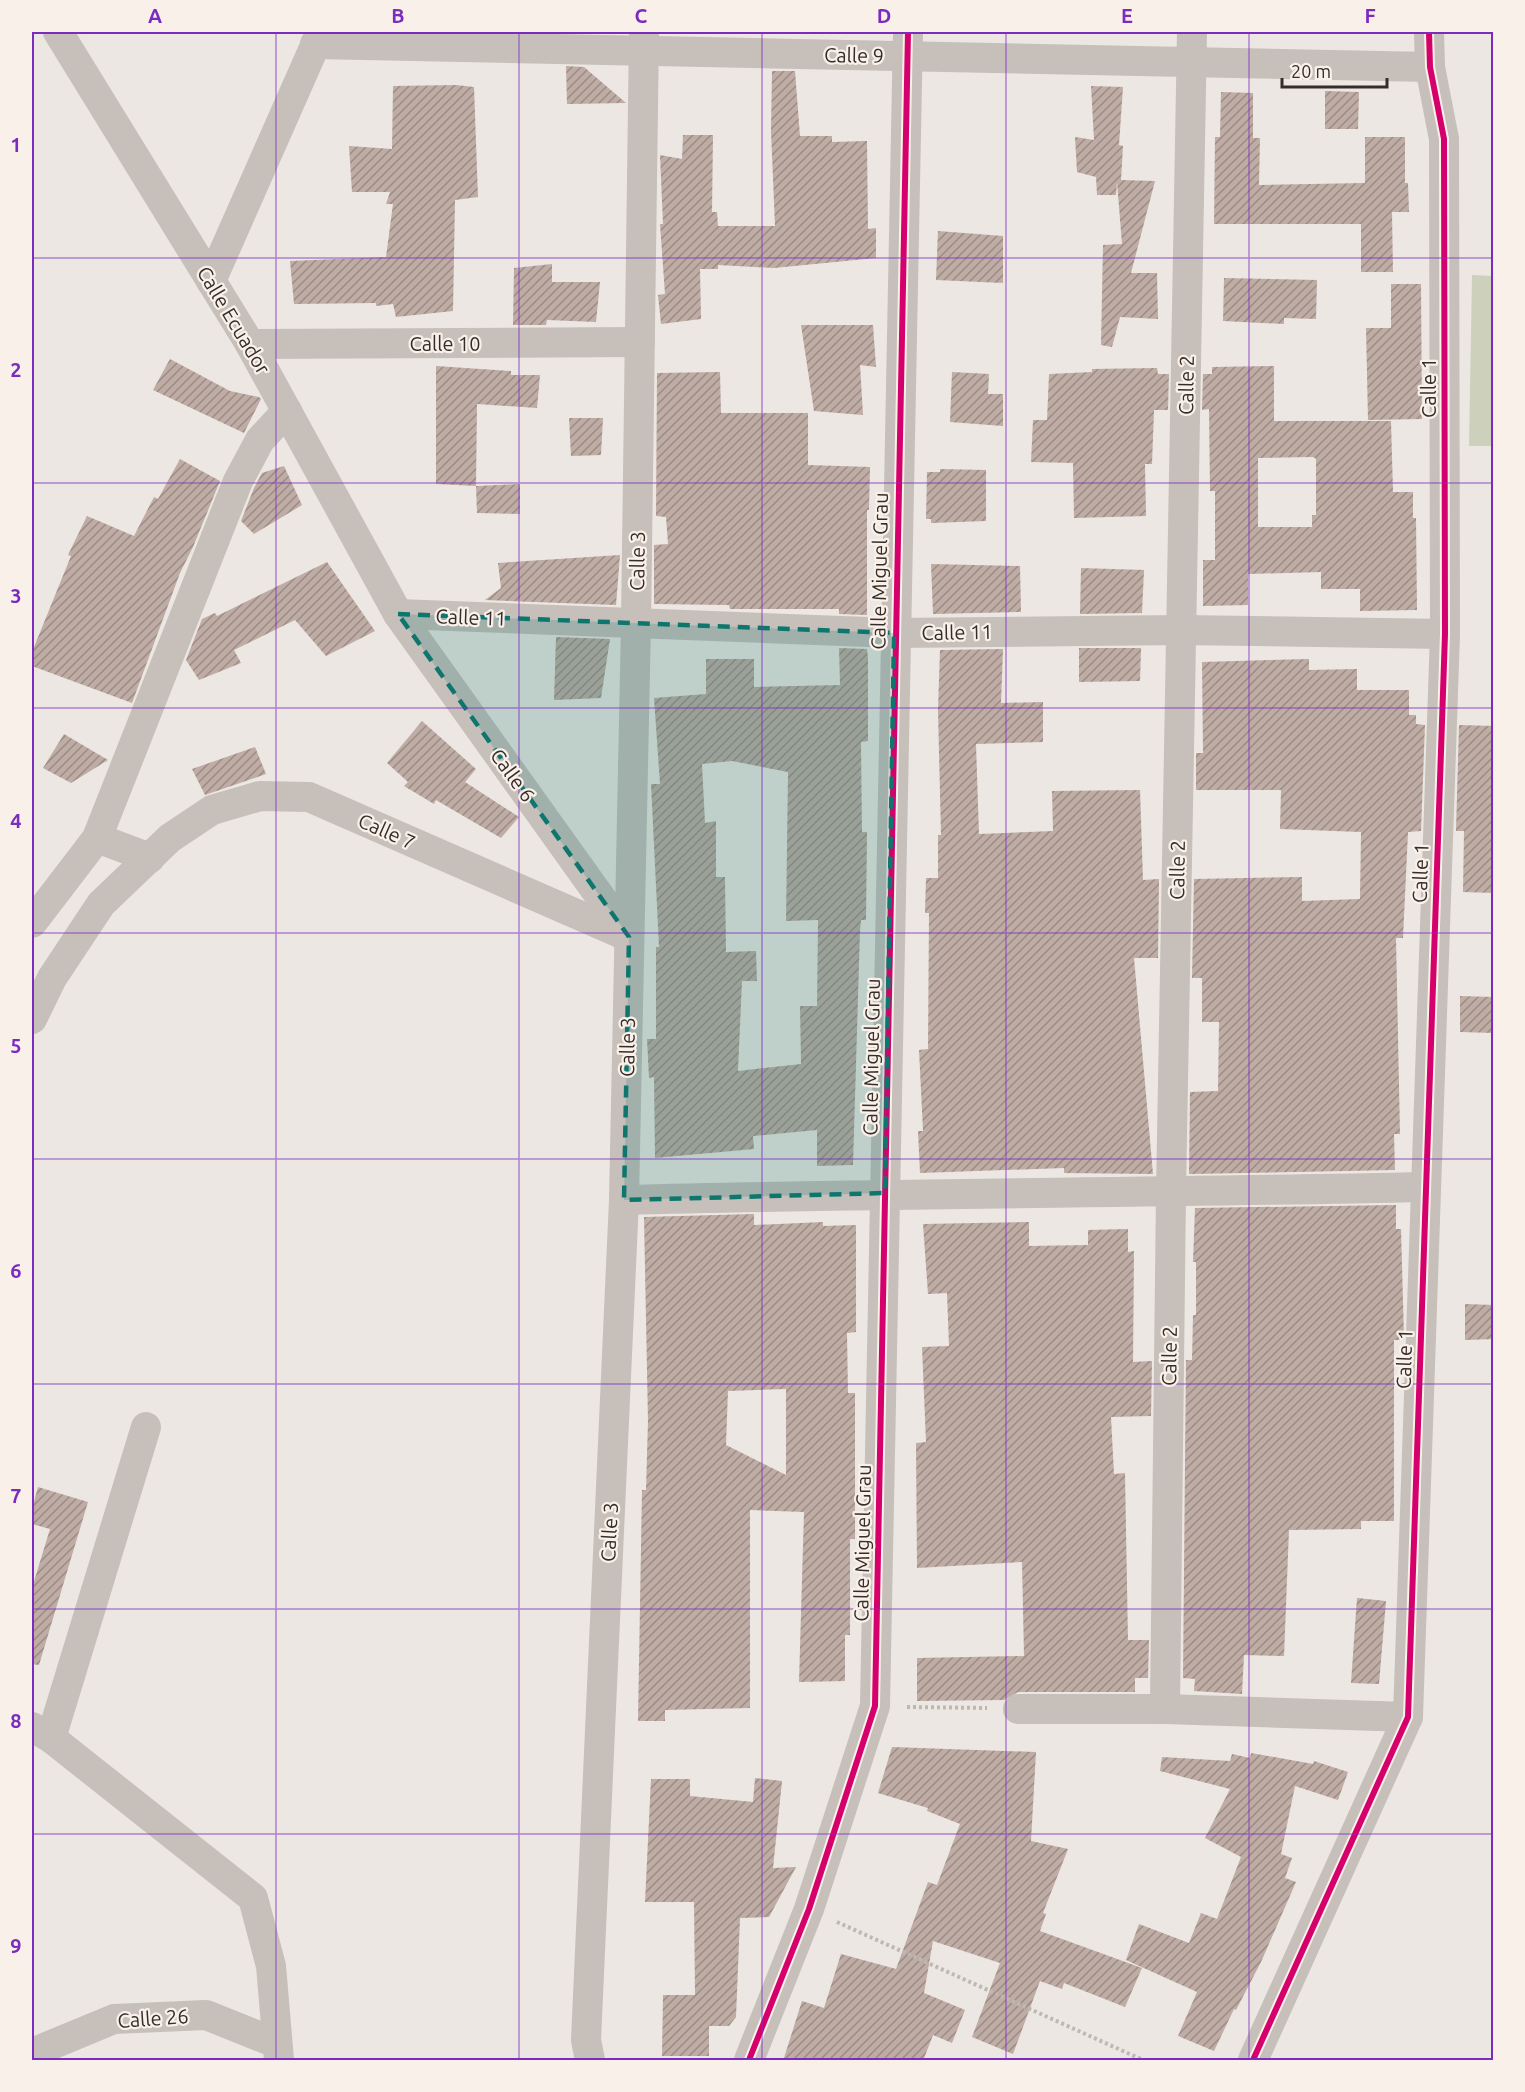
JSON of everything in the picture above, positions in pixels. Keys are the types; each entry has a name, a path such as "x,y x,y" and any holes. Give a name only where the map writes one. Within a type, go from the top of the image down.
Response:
{"street":[{"name":"Calle Ecuador","path":"58,32 250,344 398,614"},
{"name":"Calle 1","path":"1408,1717 1445,634 1444,139 1430,67 1429,32"},
{"path":"211,280 318,38"},
{"name":"Calle 9","path":"318,38 1192,46 1430,67"},
{"name":"Calle 3","path":"590,2061 586,2040 624,1200 636,623 644,41"},
{"name":"Calle Miguel Grau","path":"749,2061 809,1909 875,1706 907,44"},
{"name":"Calle 2","path":"1165,1710 1171,1192 1192,46"},
{"name":"Calle 10","path":"250,344 640,342"},
{"path":"32,923 97,838 206,569 238,481 260,440 287,411"},
{"name":"Calle 11","path":"398,614 894,633 1182,630 1445,634"},
{"name":"Calle 6","path":"398,614 629,937"},
{"name":"Calle 7","path":"32,1019 52,978 101,904 170,838 212,810 260,796 309,798 629,937"},
{"path":"97,838 150,858"},
{"path":"624,1200 885,1193 1171,1192 1426,1187"},
{"path":"146,1427 41,1732 253,1898 271,1966 278,2052"},
{"path":"1018,1709 1165,1710 1408,1717 1254,2061"},
{"name":"Calle 26","path":"32,2054 114,2019 206,2015 278,2052"}],"path":[{"path":"875,1706 1018,1709"},
{"path":"809,1909 1143,2061"}],"highlighted area":[{"path":"398,614 894,633 885,1193 624,1200 629,937"}],"green space":[{"path":"1472,275 1493,276 1493,446 1469,446"}],"building":[{"path":"566,66 584,67 626,103 567,104"},
{"path":"772,71 795,71 800,136 832,136 832,142 867,141 868,229 876,228 876,258 774,268 718,265 718,269 700,269 701,319 661,324 658,295 665,294 660,224 663,224 660,155 682,159 683,135 713,135 712,212 717,212 718,226 775,226 771,131"},
{"path":"393,86 474,87 478,197 455,200 453,311 396,317 393,304 376,306 376,303 294,304 290,261 386,257 393,204 386,204 390,192 352,192 349,146 392,149"},
{"path":"1091,86 1123,87 1119,145 1123,146 1121,180 1155,181 1131,273 1157,273 1158,319 1120,317 1112,347 1101,345 1103,245 1122,244 1117,182 1116,195 1097,195 1096,177 1077,172 1075,137 1094,140"},
{"path":"1325,91 1359,92 1358,129 1325,129"},
{"path":"1221,92 1253,93 1253,138 1260,138 1259,185 1365,183 1365,137 1405,137 1405,183 1408,183 1409,212 1392,212 1393,272 1361,272 1361,224 1214,224 1215,137 1220,137"},
{"path":"938,231 1003,236 1003,283 936,280"},
{"path":"552,264 552,282 600,282 596,322 547,320 546,325 513,325 514,268"},
{"path":"1224,278 1317,280 1316,319 1284,318 1284,324 1223,321"},
{"path":"1391,284 1421,284 1422,419 1368,420 1366,328 1391,328"},
{"path":"801,325 873,325 876,367 860,365 863,415 814,411"},
{"path":"170,359 230,391 261,399 244,433 153,390"},
{"path":"436,366 511,371 511,375 540,375 537,408 477,404 476,486 436,484"},
{"path":"1274,366 1274,421 1391,421 1393,492 1413,492 1413,518 1416,518 1417,610 1360,611 1360,589 1321,589 1321,572 1248,574 1248,605 1203,606 1203,560 1215,560 1215,491 1210,491 1209,409 1202,410 1203,374 1212,374 1212,367","holes":["1313,457 1316,459 1316,515 1312,515 1312,527 1258,527 1258,458"]},
{"path":"1157,368 1158,374 1169,374 1168,410 1154,410 1152,464 1145,464 1146,516 1074,518 1073,463 1031,462 1033,420 1047,420 1049,374 1092,372 1092,369"},
{"path":"720,372 721,413 808,413 808,465 870,467 869,510 867,510 867,615 839,614 839,609 730,609 729,605 654,604 654,545 668,544 666,517 656,516 657,373"},
{"path":"952,372 989,374 988,394 1003,394 1003,426 950,422"},
{"path":"569,418 603,418 601,455 571,456"},
{"path":"180,459 220,481 180,573 132,703 32,666 32,652 71,556 68,555 87,516 134,536 154,497 158,499"},
{"path":"284,466 302,505 254,534 241,521 254,488 262,473"},
{"path":"940,469 986,470 986,521 931,523 931,519 926,519 927,472 940,472"},
{"path":"520,484 520,514 477,513 476,486"},
{"path":"620,555 616,605 485,600 501,588 498,563"},
{"path":"327,562 375,631 326,656 295,620 234,650 241,663 199,680 186,660 202,619 215,613 217,616"},
{"path":"931,564 1020,566 1021,612 933,614"},
{"path":"1081,568 1144,570 1142,613 1080,614"},
{"path":"556,637 610,639 601,698 554,700"},
{"path":"839,648 867,649 868,741 861,742 862,832 867,832 866,920 861,920 860,931 853,1165 817,1166 817,1130 753,1136 754,1149 655,1158 654,1077 649,1078 647,1039 656,1039 656,947 659,947 651,784 660,784 654,698 706,694 706,659 754,659 754,687 840,685","holes":["732,761 788,772 786,921 818,920 817,1006 800,1006 801,1064 738,1071 742,981 757,981 756,951 726,952 725,877 716,877 716,821 705,823 702,764"]},
{"path":"1079,648 1141,648 1140,681 1079,682"},
{"path":"1003,649 1001,703 1043,702 1043,742 976,744 979,834 1053,831 1052,791 1140,790 1143,880 1159,879 1158,958 1134,958 1153,1174 1064,1173 1064,1168 920,1173 918,1131 923,1131 919,1050 928,1049 929,913 925,913 926,878 938,878 938,835 941,835 938,710 940,650"},
{"path":"1309,659 1309,670 1357,669 1357,690 1409,690 1409,715 1416,715 1416,724 1425,725 1421,831 1408,832 1403,938 1396,938 1400,1134 1394,1134 1395,1170 1189,1174 1190,1092 1218,1091 1219,1022 1202,1022 1202,978 1192,978 1194,879 1302,877 1302,901 1360,899 1361,832 1280,829 1281,790 1196,790 1196,753 1203,753 1202,662"},
{"path":"422,721 476,769 465,782 519,817 501,838 436,800 434,804 404,786 408,782 387,763"},
{"path":"1459,725 1494,726 1494,893 1463,892 1464,831 1456,831"},
{"path":"64,734 108,760 71,783 43,768"},
{"path":"255,747 266,774 205,795 192,769"},
{"path":"1460,996 1494,997 1494,1033 1460,1032"},
{"path":"1396,1205 1396,1229 1401,1229 1404,1340 1394,1340 1394,1521 1361,1521 1361,1529 1289,1530 1284,1656 1244,1655 1242,1694 1194,1691 1195,1679 1183,1678 1186,1360 1192,1360 1193,1315 1196,1315 1196,1262 1193,1262 1195,1208"},
{"path":"754,1214 754,1225 823,1222 823,1226 856,1225 856,1332 847,1333 848,1393 855,1393 855,1539 850,1539 850,1635 845,1635 845,1681 799,1682 804,1512 750,1510 750,1708 665,1710 665,1721 638,1721 642,1490 646,1490 648,1421 644,1217","holes":["786,1389 786,1475 726,1445 728,1391"]},
{"path":"1029,1222 1029,1246 1088,1245 1088,1230 1128,1229 1128,1252 1134,1251 1133,1362 1152,1361 1151,1416 1111,1417 1114,1474 1125,1473 1128,1640 1149,1640 1148,1678 1135,1678 1135,1692 1018,1692 1004,1700 917,1701 917,1658 1024,1656 1022,1562 917,1568 916,1443 926,1442 922,1347 949,1346 947,1293 928,1294 923,1224"},
{"path":"1465,1304 1494,1305 1494,1339 1465,1340"},
{"path":"38,1487 88,1502 39,1665 32,1664 32,1588 50,1529 32,1524 32,1509"},
{"path":"1357,1598 1386,1601 1379,1684 1351,1683"},
{"path":"892,1747 1036,1752 1031,1841 1068,1849 1043,1913 1046,1914 1040,1931 1142,1968 1125,2007 1064,1983 1062,1989 1040,1981 1013,2054 972,2037 1000,1963 933,1941 924,1993 965,2010 952,2043 933,2035 923,2061 783,2061 802,2001 824,2008 841,1954 896,1969 928,1882 937,1885 960,1824 927,1811 928,1808 878,1793"},
{"path":"1251,1753 1313,1764 1314,1761 1348,1772 1338,1800 1295,1786 1281,1854 1292,1858 1285,1878 1296,1882 1261,1962 1236,2010 1234,2009 1214,2051 1178,2036 1197,1992 1126,1960 1139,1924 1189,1943 1201,1913 1217,1919 1241,1857 1205,1838 1230,1789 1160,1771 1162,1757 1230,1761 1232,1754 1250,1758"},
{"path":"755,1778 782,1781 773,1868 796,1867 769,1917 740,1918 736,2017 729,2026 709,2026 709,2056 662,2056 663,1995 695,1995 694,1902 645,1902 651,1779 690,1779 690,1796 753,1802"}],"cycle path":[{"path":"749,2060 809,1909 875,1706 908,32"},
{"path":"1253,2060 1408,1717 1445,634 1444,139 1430,67 1429,32"}]}
